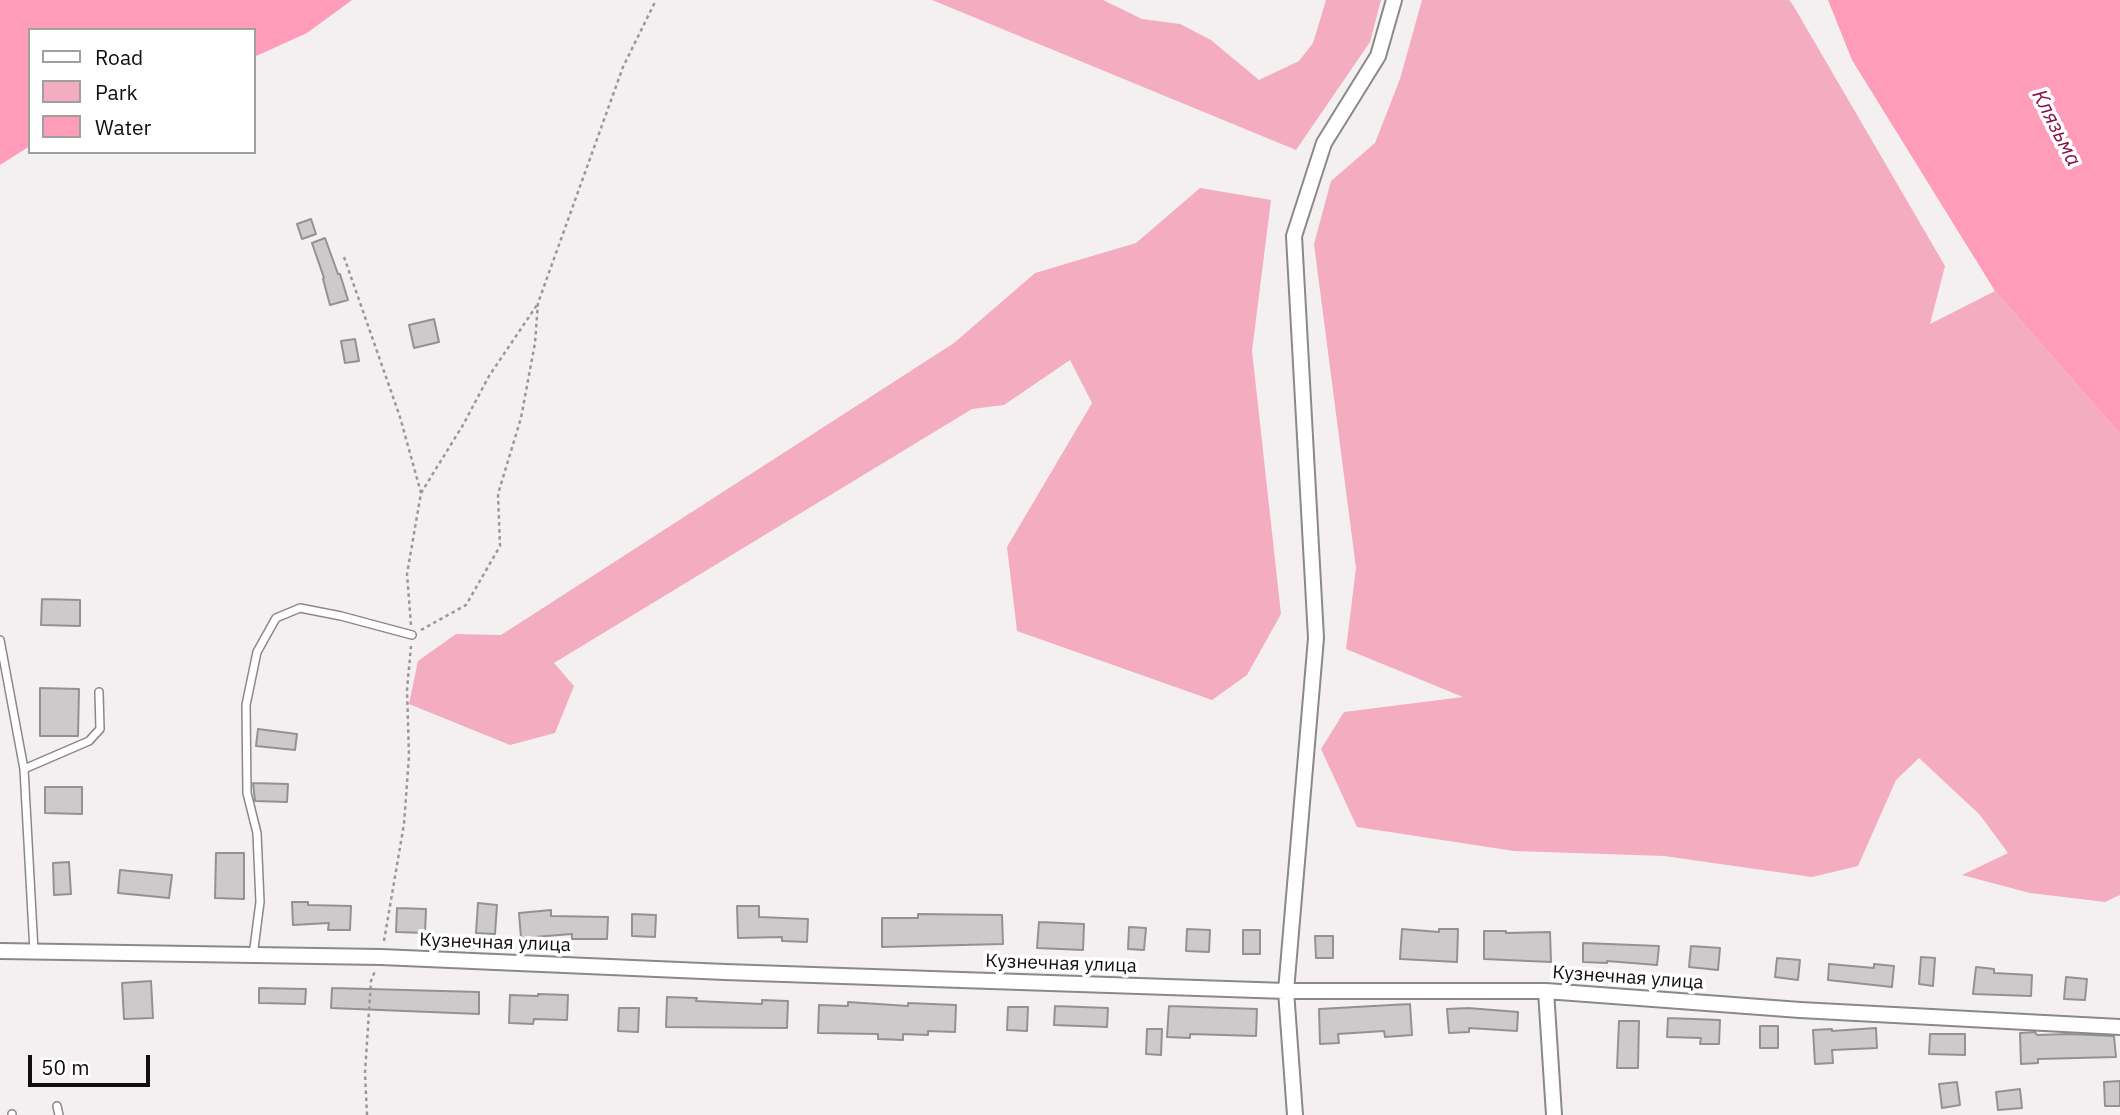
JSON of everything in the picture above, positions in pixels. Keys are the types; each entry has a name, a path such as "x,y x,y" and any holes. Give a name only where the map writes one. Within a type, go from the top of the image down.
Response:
{"street":[{"path":"1295,1115 1286,990 1316,638 1294,236 1324,143 1378,56 1394,0"},
{"name":"Кузнечная улица","path":"0,951 381,957 752,973 1286,990 1546,991 1800,1010 2120,1027"},
{"path":"1546,991 1554,1115"}],"lane":[{"path":"253,957 260,902 257,833 247,793 246,705 257,652 276,618 300,608 412,635"},
{"path":"0,640 24,769 34,952"},
{"path":"24,769 89,741 100,729 99,692"},
{"path":"57,1106 59,1115"}],"path":[{"path":"367,1115 365,1073 371,981 381,957 404,824 409,756 407,690 412,635 407,574 421,493 463,425 489,376 538,303 623,67 656,0"},
{"path":"344,257 400,417 421,493"},
{"path":"412,635 466,605 500,546 498,494 521,418 535,343 538,303"}],"green space":[{"path":"932,0 1103,0 1142,19 1180,24 1211,40 1259,80 1299,61 1313,43 1326,0 1381,0 1370,42 1296,150"},
{"path":"1422,0 1789,0 1793,5 1945,266 1930,324 1995,291 2120,434 2120,895 2105,902 2030,893 1962,875 2008,853 1980,815 1919,758 1896,780 1858,866 1812,877 1664,856 1514,851 1357,827 1321,749 1344,712 1463,697 1346,649 1356,568 1314,244 1331,181 1375,143 1400,79"},
{"path":"1200,188 1271,200 1252,351 1281,614 1247,675 1212,700 1017,631 1007,547 1092,403 1070,360 1004,405 972,409 554,663 574,686 555,733 510,745 409,704 418,661 456,634 501,635 954,343 1035,273 1136,243"}],"water":[{"path":"0,0 352,0 307,33 256,56 256,28 28,28 28,147 0,165"},
{"name":"Клязьма","path":"1828,0 2120,0 2120,434 1995,291 1852,60"}],"building":[{"path":"311,219 316,234 302,239 297,224"},
{"path":"325,238 348,300 330,305 312,243"},
{"path":"434,319 439,342 414,348 409,325"},
{"path":"355,339 359,361 345,363 341,341"},
{"path":"42,599 80,600 80,626 41,625"},
{"path":"40,688 79,689 78,736 40,736"},
{"path":"258,729 297,734 295,750 256,746"},
{"path":"253,783 288,784 287,802 255,801"},
{"path":"45,787 82,787 82,814 45,813"},
{"path":"216,853 244,853 244,899 215,898"},
{"path":"69,862 71,894 54,895 53,863"},
{"path":"120,870 172,875 169,898 118,893"},
{"path":"292,902 351,906 350,930 328,930 329,923 293,925"},
{"path":"478,903 497,905 495,934 476,933"},
{"path":"737,906 759,906 759,917 808,919 807,942 782,941 782,937 738,938"},
{"path":"397,908 426,909 425,933 396,932"},
{"path":"551,910 551,916 608,917 607,939 572,939 572,934 521,938 519,913"},
{"path":"632,914 656,915 655,937 632,936"},
{"path":"918,914 1002,915 1003,944 882,947 882,918 918,918"},
{"path":"1039,922 1084,924 1083,950 1037,948"},
{"path":"1129,927 1146,928 1144,950 1128,949"},
{"path":"1187,929 1210,930 1209,952 1186,951"},
{"path":"1402,929 1439,932 1439,929 1458,929 1457,962 1400,959"},
{"path":"1243,930 1260,930 1260,954 1243,954"},
{"path":"1484,931 1550,932 1551,962 1484,959"},
{"path":"1315,936 1333,936 1333,958 1316,958"},
{"path":"1583,943 1659,946 1657,965 1583,962"},
{"path":"1691,946 1720,948 1718,970 1689,967"},
{"path":"1921,957 1935,958 1933,986 1919,984"},
{"path":"1777,958 1800,960 1798,980 1775,977"},
{"path":"1829,964 1874,968 1874,964 1894,966 1892,987 1828,980"},
{"path":"1976,967 1994,969 1994,973 2032,975 2031,996 1973,994"},
{"path":"2066,977 2087,979 2085,1000 2064,999"},
{"path":"151,981 153,1018 124,1019 122,983"},
{"path":"259,988 306,989 305,1004 259,1003"},
{"path":"332,988 479,992 479,1014 331,1008"},
{"path":"510,995 568,995 567,1020 534,1019 533,1024 509,1023"},
{"path":"667,997 762,1004 762,1000 788,1001 787,1028 666,1027"},
{"path":"848,1002 908,1006 908,1003 956,1005 955,1032 903,1034 903,1040 878,1039 878,1034 818,1033 819,1005 848,1006"},
{"path":"1410,1004 1412,1035 1385,1037 1384,1031 1338,1034 1339,1043 1320,1044 1319,1009"},
{"path":"1055,1006 1108,1008 1107,1027 1054,1025"},
{"path":"1169,1006 1257,1009 1256,1036 1190,1034 1190,1038 1167,1037"},
{"path":"1008,1007 1028,1007 1027,1031 1007,1030"},
{"path":"619,1008 639,1008 638,1032 618,1031"},
{"path":"1447,1009 1518,1012 1517,1031 1469,1028 1469,1032 1449,1033"},
{"path":"1668,1018 1720,1020 1719,1044 1700,1044 1701,1038 1667,1037"},
{"path":"1619,1021 1639,1021 1638,1068 1617,1068"},
{"path":"1760,1026 1778,1026 1778,1048 1760,1048"},
{"path":"1876,1028 1877,1048 1832,1050 1833,1063 1815,1064 1813,1030"},
{"path":"1147,1029 1162,1029 1161,1055 1146,1054"},
{"path":"2035,1032 2037,1035 2114,1036 2116,1057 2038,1059 2038,1063 2021,1064 2020,1033"},
{"path":"1930,1034 1965,1034 1965,1055 1929,1054"},
{"path":"2120,1081 2120,1106 2105,1106 2104,1082"},
{"path":"1957,1082 1960,1105 1942,1108 1939,1084"},
{"path":"2020,1089 2022,1108 1998,1110 1996,1092"}]}
